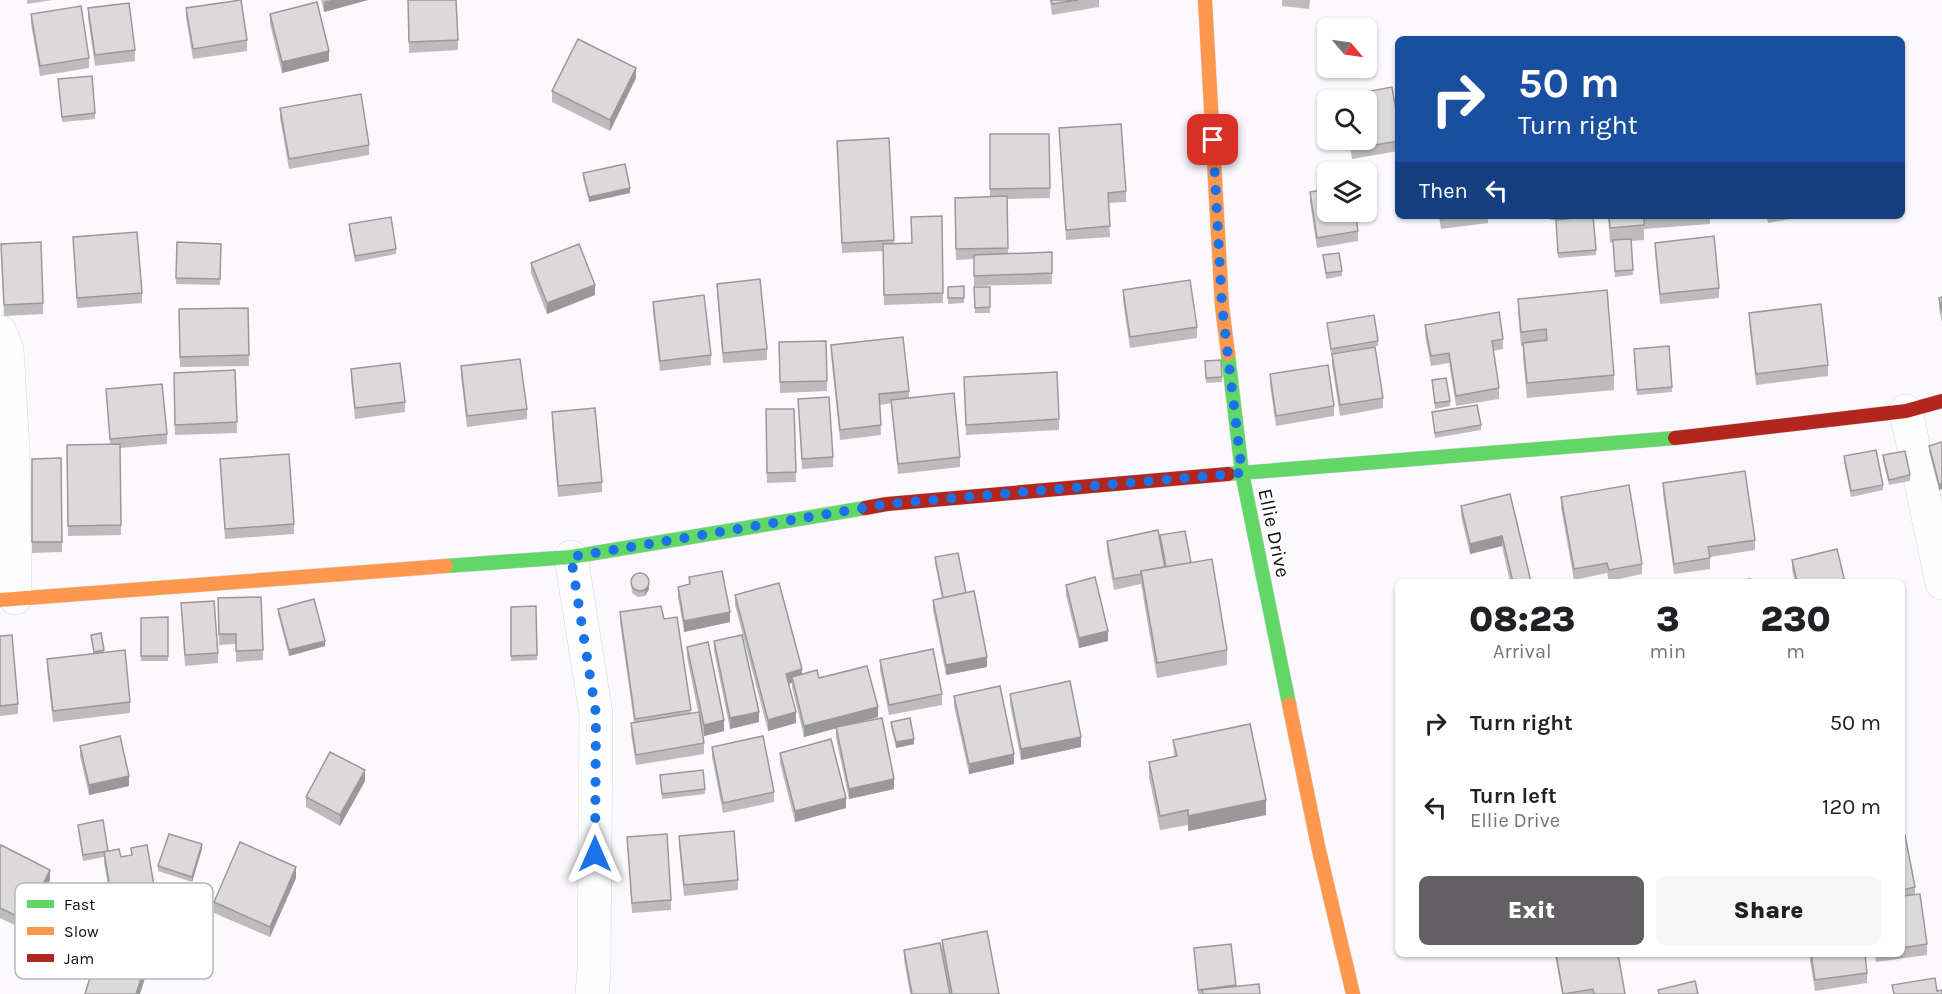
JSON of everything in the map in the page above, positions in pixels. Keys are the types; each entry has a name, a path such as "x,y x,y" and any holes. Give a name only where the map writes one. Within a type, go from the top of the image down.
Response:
{"main road":[{"name":"Ellie Drive","path":"1205,0 1222,306 1242,473 1318,846 1353,994"},
{"path":"8,599 571,557 887,504 1653,441 1906,411 1942,400"}],"street":[{"path":"0,332 7,349 13,449 8,599"},
{"path":"1906,411 1942,583"},
{"path":"571,557 596,714 592,994"}],"building":[{"path":"241,0 247,40 193,49 186,8"},
{"path":"408,0 456,0 458,40 409,42"},
{"path":"1051,0 1078,0 1052,4"},
{"path":"317,2 329,51 282,62 270,14"},
{"path":"129,3 135,50 95,55 88,8"},
{"path":"81,6 89,58 40,66 31,14"},
{"path":"578,39 636,68 610,120 552,91"},
{"path":"92,76 95,113 62,117 58,79"},
{"path":"1392,87 1395,104 1395,142 1377,145 1376,90"},
{"path":"361,94 369,145 289,159 280,108"},
{"path":"1121,124 1126,191 1108,193 1110,226 1066,230 1059,128"},
{"path":"990,134 1049,134 1050,188 990,189"},
{"path":"889,138 894,240 842,243 837,141"},
{"path":"625,164 630,188 589,197 583,173"},
{"path":"1317,191 1317,222 1357,222 1358,231 1317,238 1310,192"},
{"path":"1007,196 1008,248 956,249 955,198"},
{"path":"942,216 943,293 884,295 883,244 912,243 911,217"},
{"path":"391,217 396,249 355,256 349,224"},
{"path":"1593,219 1596,250 1558,253 1556,220"},
{"path":"1609,219 1644,219 1644,225 1610,228"},
{"path":"137,232 142,293 77,298 73,237"},
{"path":"1714,236 1719,288 1660,294 1655,243"},
{"path":"1631,239 1633,270 1615,271 1613,240"},
{"path":"41,242 43,303 4,305 1,244"},
{"path":"177,242 221,244 220,279 176,278"},
{"path":"579,244 595,285 547,303 531,263"},
{"path":"1052,252 1052,273 974,276 974,255"},
{"path":"1339,253 1342,271 1326,273 1323,255"},
{"path":"760,279 767,349 723,353 717,284"},
{"path":"1190,280 1197,327 1130,337 1123,290"},
{"path":"964,286 964,298 948,298 948,287"},
{"path":"974,287 990,287 990,307 975,308"},
{"path":"1607,290 1614,375 1527,383 1523,343 1547,340 1546,329 1521,332 1518,299"},
{"path":"704,295 711,355 660,361 653,302"},
{"path":"1942,297 1942,313 1939,298"},
{"path":"1821,304 1828,365 1756,374 1749,313"},
{"path":"248,308 249,355 180,357 179,309"},
{"path":"1499,312 1503,339 1492,341 1499,388 1456,396 1449,353 1431,356 1425,325"},
{"path":"1374,315 1378,341 1331,349 1327,323"},
{"path":"903,337 909,391 879,394 881,425 840,430 831,345"},
{"path":"826,341 827,381 780,382 779,342"},
{"path":"1669,346 1672,387 1637,390 1634,349"},
{"path":"1375,347 1383,398 1340,405 1332,354"},
{"path":"520,359 527,409 467,416 461,366"},
{"path":"1221,360 1222,377 1206,378 1205,361"},
{"path":"400,363 405,402 355,408 351,369"},
{"path":"1328,365 1334,406 1276,416 1270,374"},
{"path":"235,370 237,422 175,425 174,373"},
{"path":"1057,372 1059,419 966,425 964,377"},
{"path":"1446,378 1450,401 1435,403 1432,380"},
{"path":"162,384 167,434 110,439 106,389"},
{"path":"954,393 960,457 898,464 891,400"},
{"path":"829,397 833,457 802,459 798,399"},
{"path":"1477,405 1481,425 1435,433 1432,412"},
{"path":"595,408 602,482 558,486 552,412"},
{"path":"766,409 794,409 796,472 767,473"},
{"path":"1942,442 1942,484 1939,484 1929,446"},
{"path":"120,444 121,525 68,526 67,445"},
{"path":"1876,450 1883,485 1851,491 1844,456"},
{"path":"1905,451 1910,475 1889,480 1883,455"},
{"path":"289,454 294,524 225,529 220,459"},
{"path":"61,458 62,542 32,542 32,459"},
{"path":"1745,471 1755,540 1708,547 1710,558 1674,564 1663,483"},
{"path":"1629,485 1642,564 1609,570 1607,563 1574,569 1561,497"},
{"path":"1510,494 1530,579 1512,579 1502,536 1470,544 1461,506"},
{"path":"1158,530 1165,567 1114,579 1107,541"},
{"path":"1185,531 1191,563 1166,567 1160,535"},
{"path":"1837,549 1844,579 1796,579 1792,560"},
{"path":"958,553 966,593 943,598 935,557"},
{"path":"1212,559 1227,650 1157,663 1141,571"},
{"path":"722,571 730,612 684,621 678,587 690,584 689,577"},
{"path":"640,573 646,576 649,582 646,588 640,591 634,588 631,582 634,576"},
{"path":"1095,577 1108,631 1079,638 1066,585"},
{"path":"779,583 802,669 786,674 796,712 768,720 735,595"},
{"path":"974,591 987,657 946,665 933,600"},
{"path":"261,597 263,650 236,651 236,634 219,634 218,598"},
{"path":"314,599 325,641 289,650 278,609"},
{"path":"214,601 218,653 185,655 181,603"},
{"path":"536,606 537,655 511,656 511,607"},
{"path":"661,606 664,619 677,617 691,710 635,719 620,612"},
{"path":"168,617 168,656 141,656 141,618"},
{"path":"101,633 104,650 94,652 91,635"},
{"path":"12,635 18,704 0,706 0,636"},
{"path":"742,635 759,712 730,718 714,641"},
{"path":"708,642 724,720 704,725 687,647"},
{"path":"933,649 942,694 889,705 880,660"},
{"path":"125,650 130,702 53,711 47,659"},
{"path":"867,666 878,707 804,726 792,677 817,670 819,678"},
{"path":"1070,681 1081,737 1021,749 1010,694"},
{"path":"1000,686 1014,754 969,764 954,696"},
{"path":"699,712 704,743 636,755 631,723"},
{"path":"882,718 894,779 849,789 836,727"},
{"path":"910,718 914,739 896,742 891,722"},
{"path":"1250,724 1266,800 1188,816 1188,810 1160,816 1149,762 1177,756 1173,740"},
{"path":"120,736 129,776 89,785 80,746"},
{"path":"763,736 774,792 723,803 712,747"},
{"path":"831,739 846,798 795,811 780,753"},
{"path":"330,752 365,770 340,815 306,797"},
{"path":"703,770 705,789 662,794 660,775"},
{"path":"103,820 108,851 83,855 78,825"},
{"path":"734,831 738,880 684,885 679,836"},
{"path":"169,834 202,844 192,877 158,866"},
{"path":"667,834 671,900 632,903 627,837"},
{"path":"1905,835 1915,887 1905,889"},
{"path":"240,842 296,867 270,927 214,902"},
{"path":"1,845 50,870 44,883 15,883 15,915 0,908"},
{"path":"147,845 154,883 109,883 104,852 119,849 121,857 132,855 131,848"},
{"path":"1920,894 1927,944 1905,948 1905,896"},
{"path":"987,931 999,994 952,994 942,940"},
{"path":"940,943 950,994 912,994 904,950"},
{"path":"1231,944 1236,985 1198,990 1194,948"},
{"path":"1557,957 1619,957 1625,994 1594,994 1593,989 1563,994"},
{"path":"1811,957 1865,957 1867,973 1815,980"},
{"path":"1935,978 1937,991 1942,990 1942,994 1894,994 1892,985"},
{"path":"90,979 141,979 136,994 85,994"},
{"path":"1695,981 1698,994 1659,994 1658,990"},
{"path":"1259,984 1260,994 1203,994 1202,990"}],"traffic: fast":[{"path":"1228,354 1242,473 1289,704"},
{"path":"1228,474 1675,438"},
{"path":"446,566 571,557 865,508"}],"traffic: slow":[{"path":"1205,0 1222,306 1228,354"},
{"path":"0,600 446,566"},
{"path":"1289,704 1318,846 1353,994"}],"traffic: jam":[{"path":"1675,438 1906,411 1942,401"},
{"path":"865,508 887,504 1228,474"}],"route":[{"path":"595,854 596,714 571,557 887,504 1242,473 1222,306 1213,140"}]}
